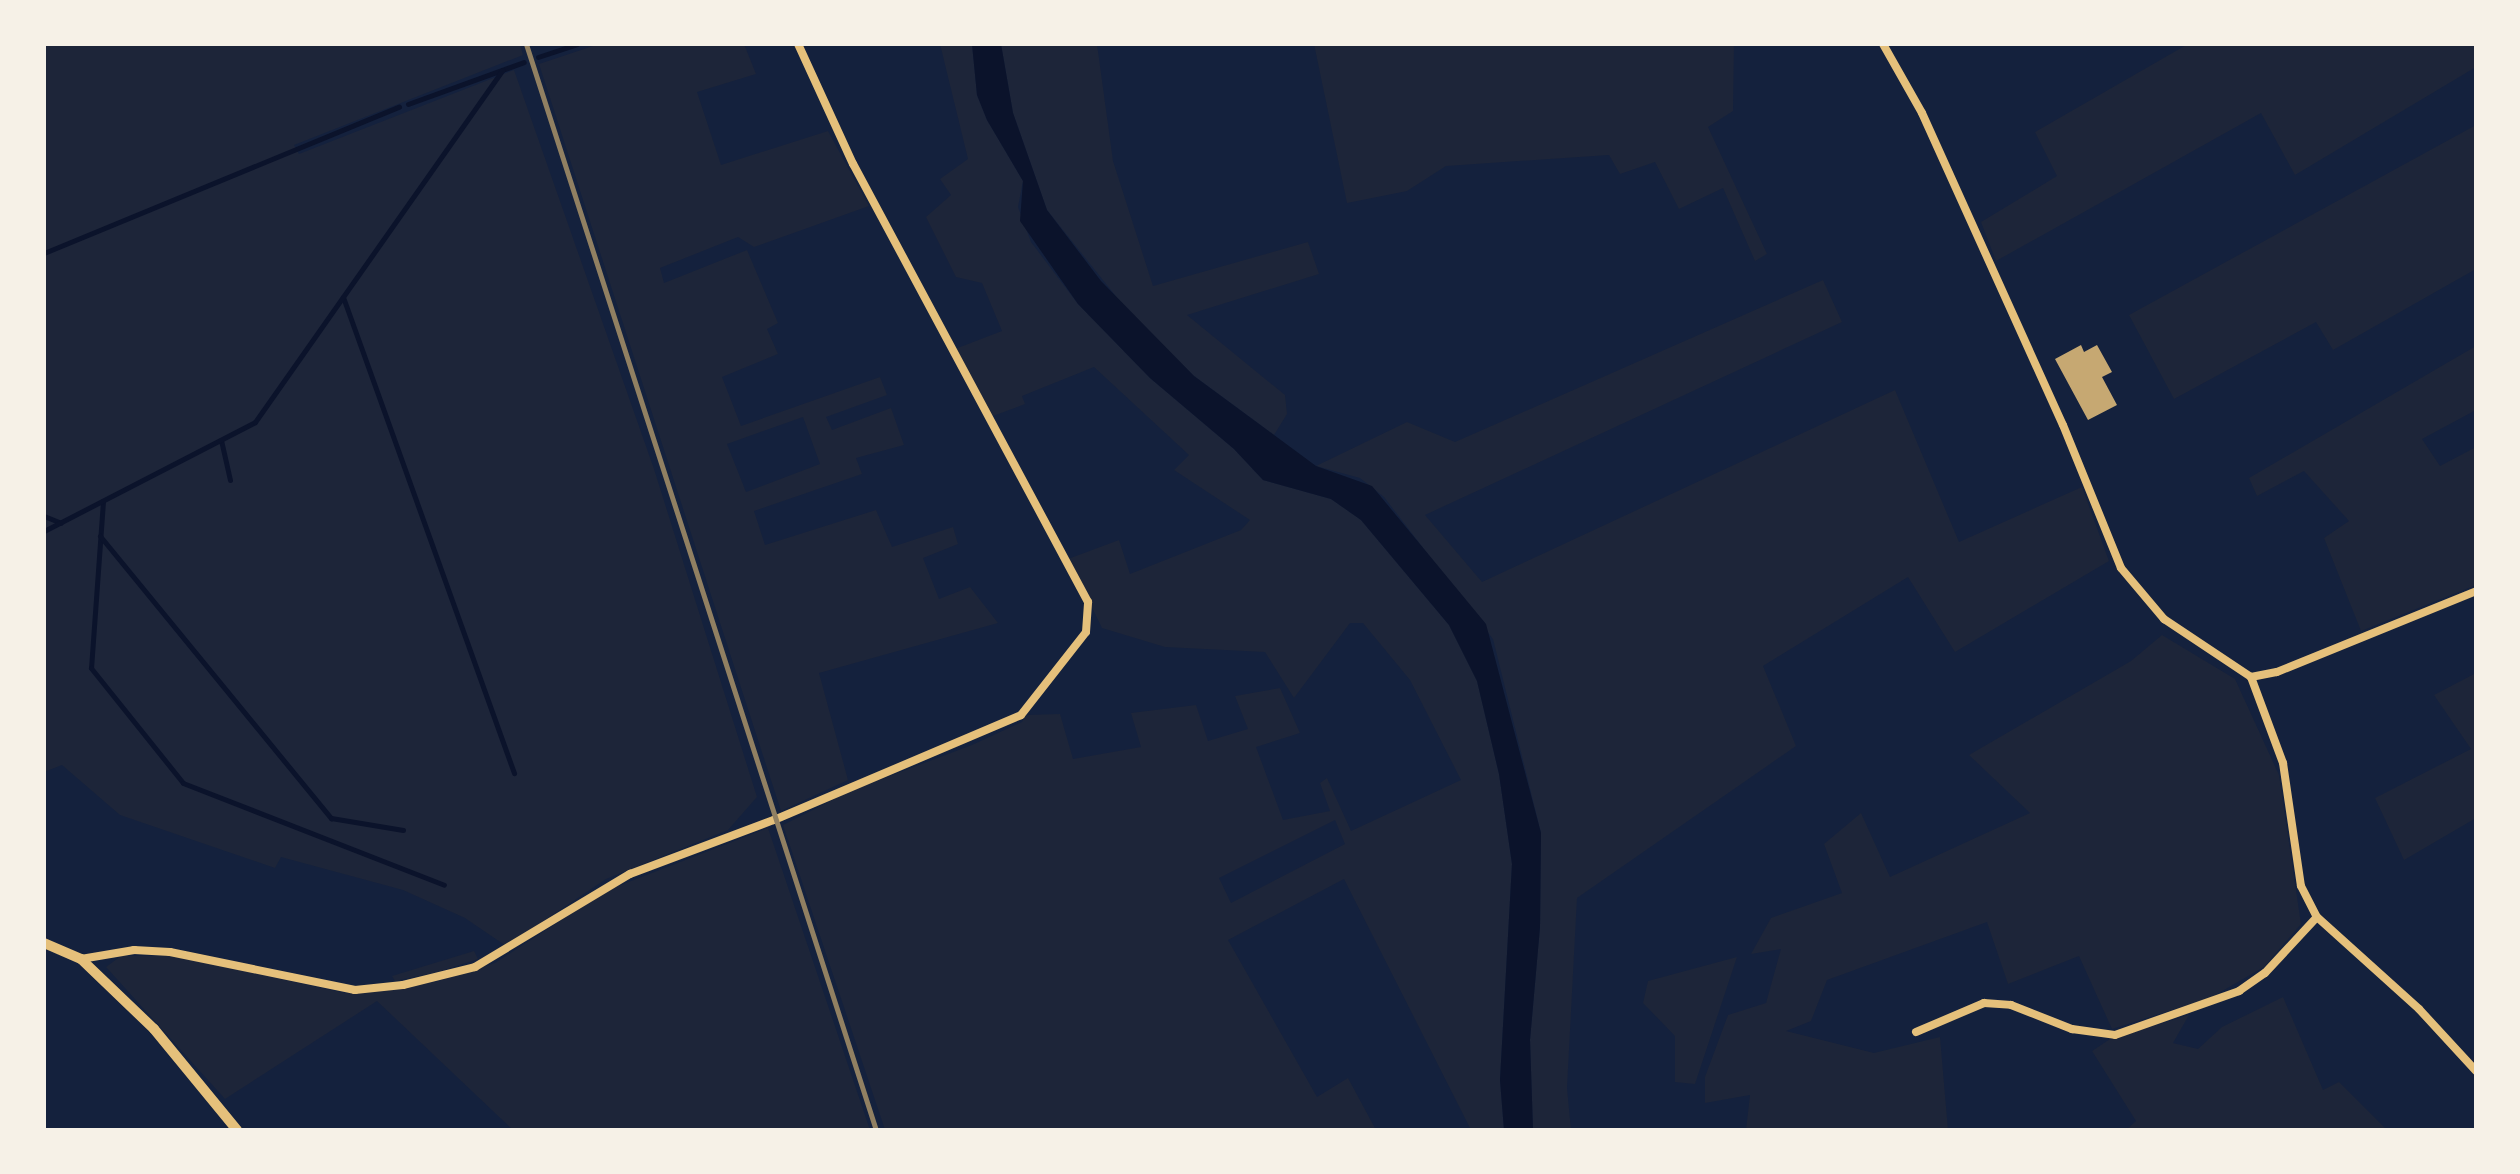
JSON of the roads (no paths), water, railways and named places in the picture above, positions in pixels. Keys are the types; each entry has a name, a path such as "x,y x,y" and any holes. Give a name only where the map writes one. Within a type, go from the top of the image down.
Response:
{"street":[{"path":"81,959 134,950 170,952 355,990 394,986 475,967 630,874 774,820 1021,715 1086,632 1088,602 859,177 798,44"},
{"path":"1883,44 1922,113 2038,368 2121,568 2164,619 2251,677 2283,763 2301,886 2317,917 2419,1009 2476,1071"},
{"path":"2251,677 2277,672 2476,591"},
{"path":"1916,1032 1984,1003 2011,1005 2072,1029 2115,1035 2239,991 2265,973 2317,917"},
{"path":"44,943 81,959 172,1048 237,1130"}],"waterway":[{"path":"538,57 577,44"},
{"path":"408,104 524,62"},
{"path":"44,531 255,422 502,70"},
{"path":"44,253 399,107"},
{"path":"343,297 514,773"},
{"path":"221,440 230,480"},
{"path":"103,501 91,668 183,783 444,885"},
{"path":"44,516 61,523"},
{"path":"100,536 331,818 403,830"}],"railway":[{"path":"526,44 876,1130"}]}
